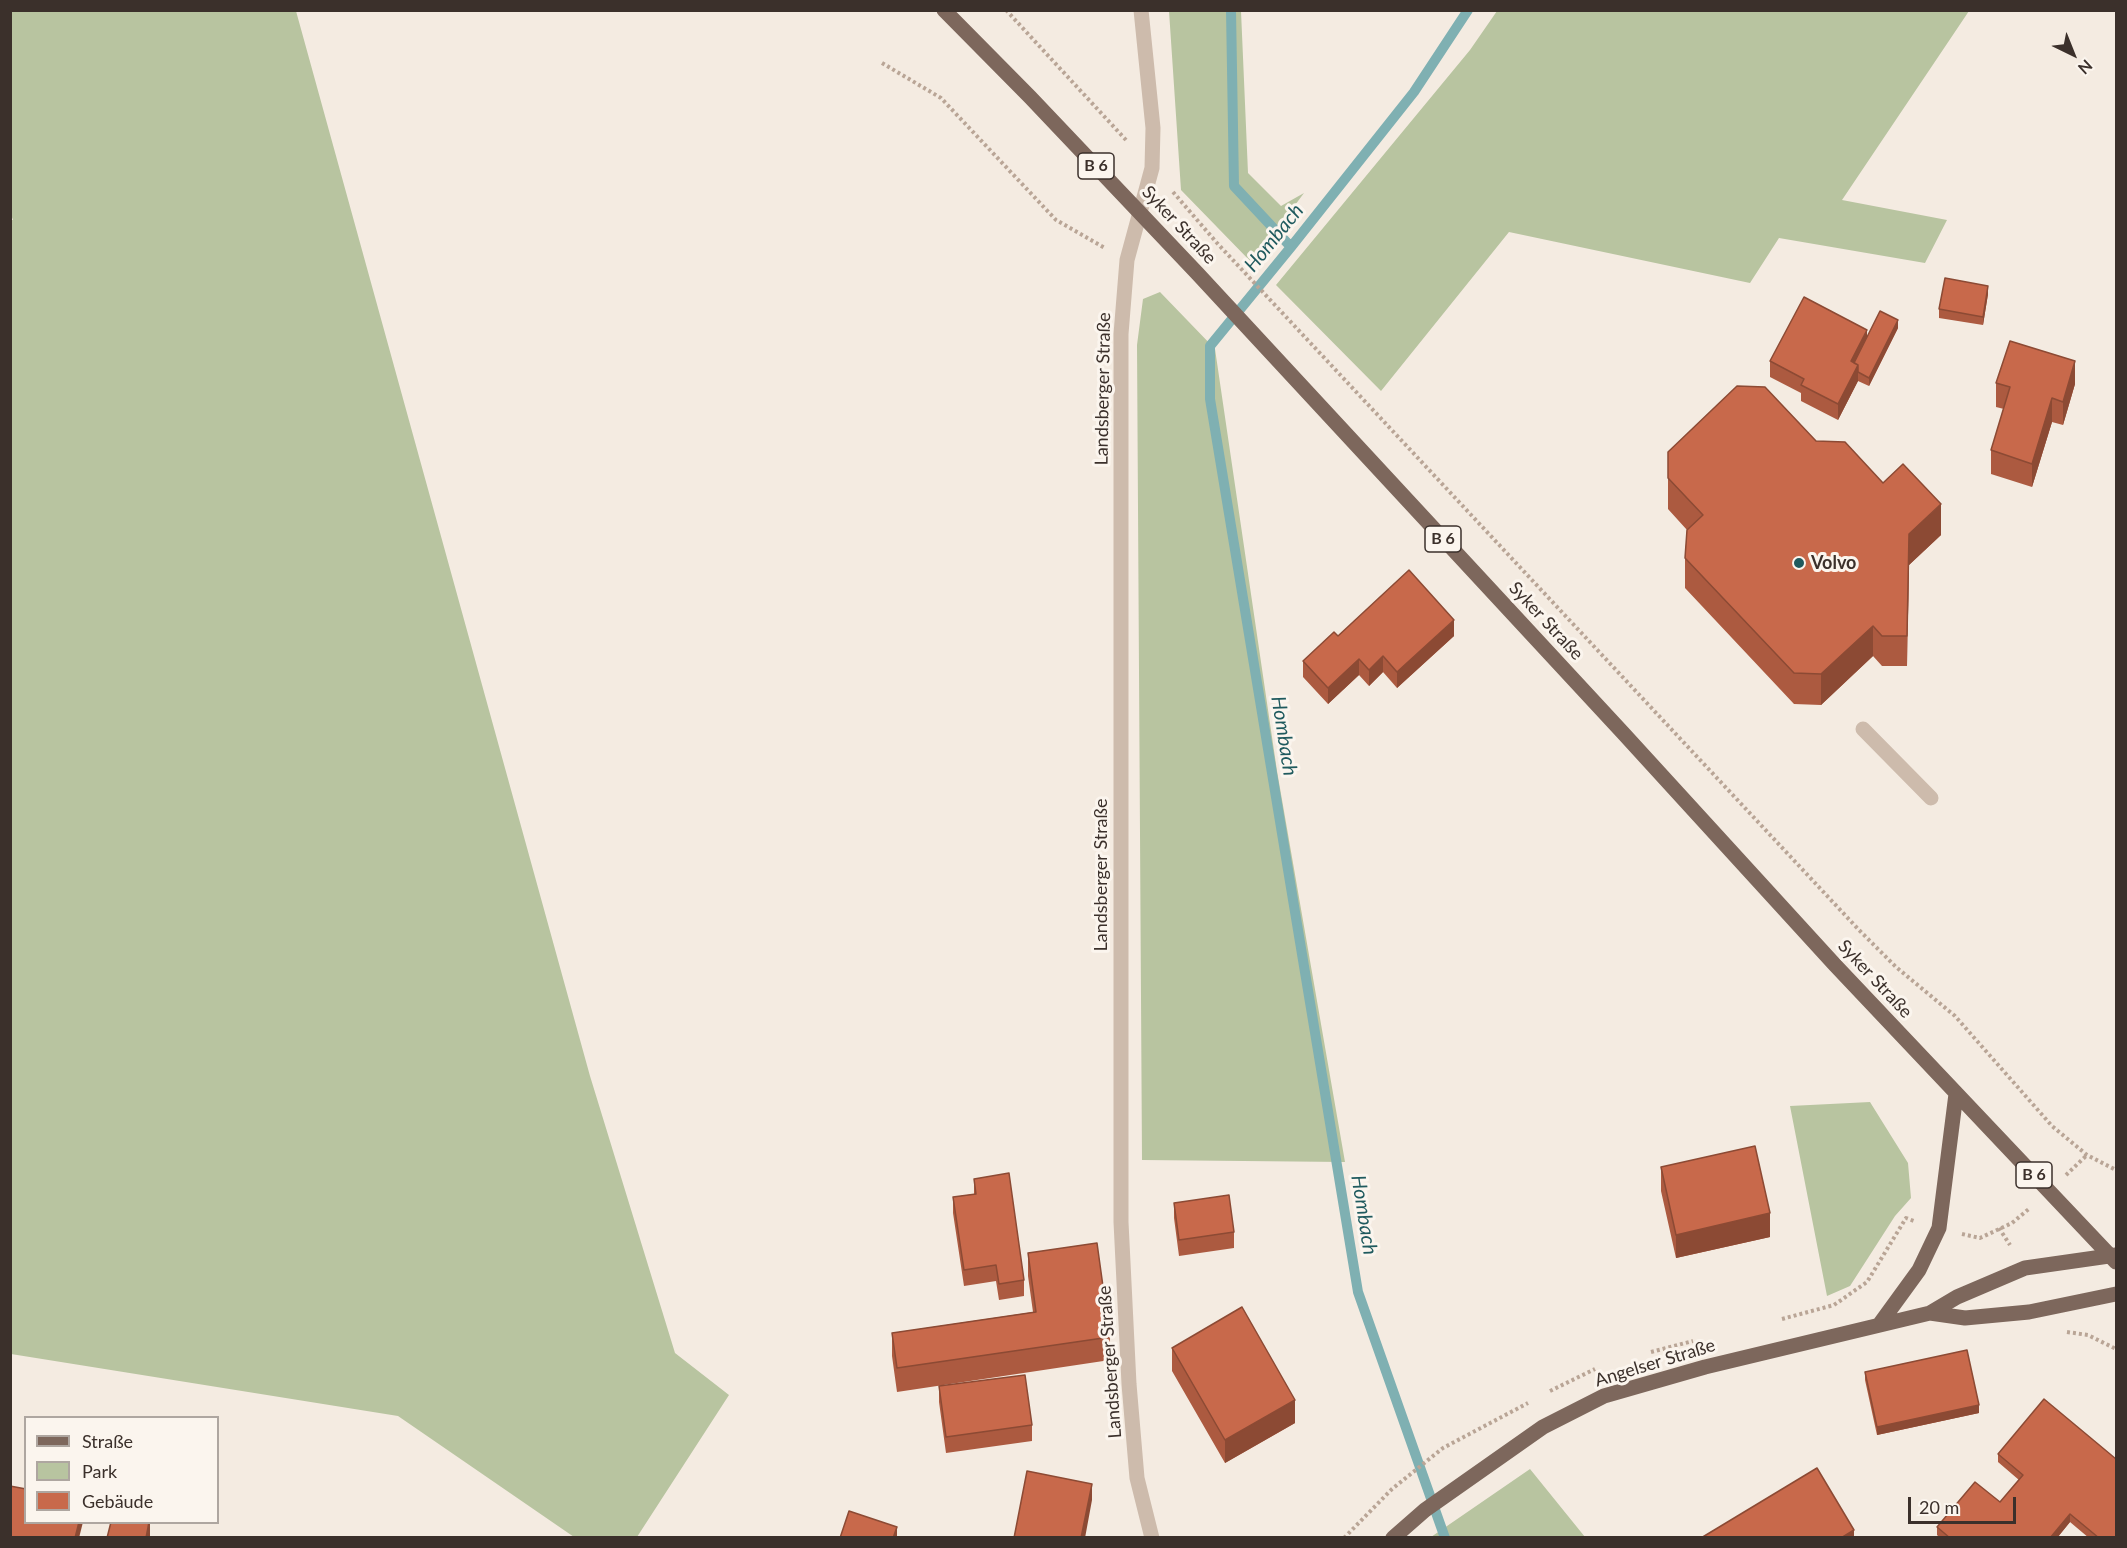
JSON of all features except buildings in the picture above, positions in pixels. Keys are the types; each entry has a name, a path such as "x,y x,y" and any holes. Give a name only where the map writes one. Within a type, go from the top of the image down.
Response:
{"main road":[{"name":"Syker Straße","path":"944,10 1141,213 1835,965 2049,1192 2115,1258"},
{"path":"1879,1325 1918,1270 1938,1228 1956,1094"},
{"name":"Angelser Straße","path":"1393,1538 1425,1510 1543,1426 1604,1396 1706,1366 1930,1313 1956,1298 2025,1268 2115,1258"},
{"name":"Angelser Straße","path":"1930,1313 1965,1318 2018,1313 2116,1294"}],"street":[{"name":"Landsberger Straße","path":"1141,10 1153,128 1152,168 1127,260 1121,334 1121,1222 1129,1384 1137,1478 1152,1538"},
{"path":"1863,729 1931,798"}],"path":[{"name":"Syker Straße","path":"1006,10 1152,168 1217,243 1859,930 1896,967 1955,1016 2052,1126 2087,1155 2116,1170"},
{"path":"882,63 941,98 1056,220 1127,260"},
{"path":"1906,1218 1980,1238 2012,1223 2049,1192 2087,1155"},
{"path":"1344,1538 1392,1489 1443,1448"}],"green space":[{"path":"10,11 296,11 590,1076 675,1353 729,1395 637,1537 574,1537 398,1416 11,1354 10,220 13,220 10,212"},
{"path":"1169,11 1241,11 1248,173 1281,206 1304,193 1252,263 1181,190"},
{"path":"1497,11 1969,11 1842,200 1947,220 1925,263 1779,238 1750,283 1509,232 1381,391 1276,285 1470,50"},
{"path":"1160,292 1215,349 1277,771 1345,1162 1142,1160 1137,345 1143,299"},
{"path":"1870,1102 1908,1163 1911,1198 1895,1216 1850,1286 1827,1296 1790,1106"},
{"path":"1530,1469 1585,1537 1431,1537"}],"waterway":[{"path":"1231,10 1234,186 1291,247"},
{"name":"Hombach","path":"1445,1538 1358,1292 1210,399 1210,346 1414,92 1468,10"}],"place":[{"name":"Volvo","path":"1799,563"}]}
